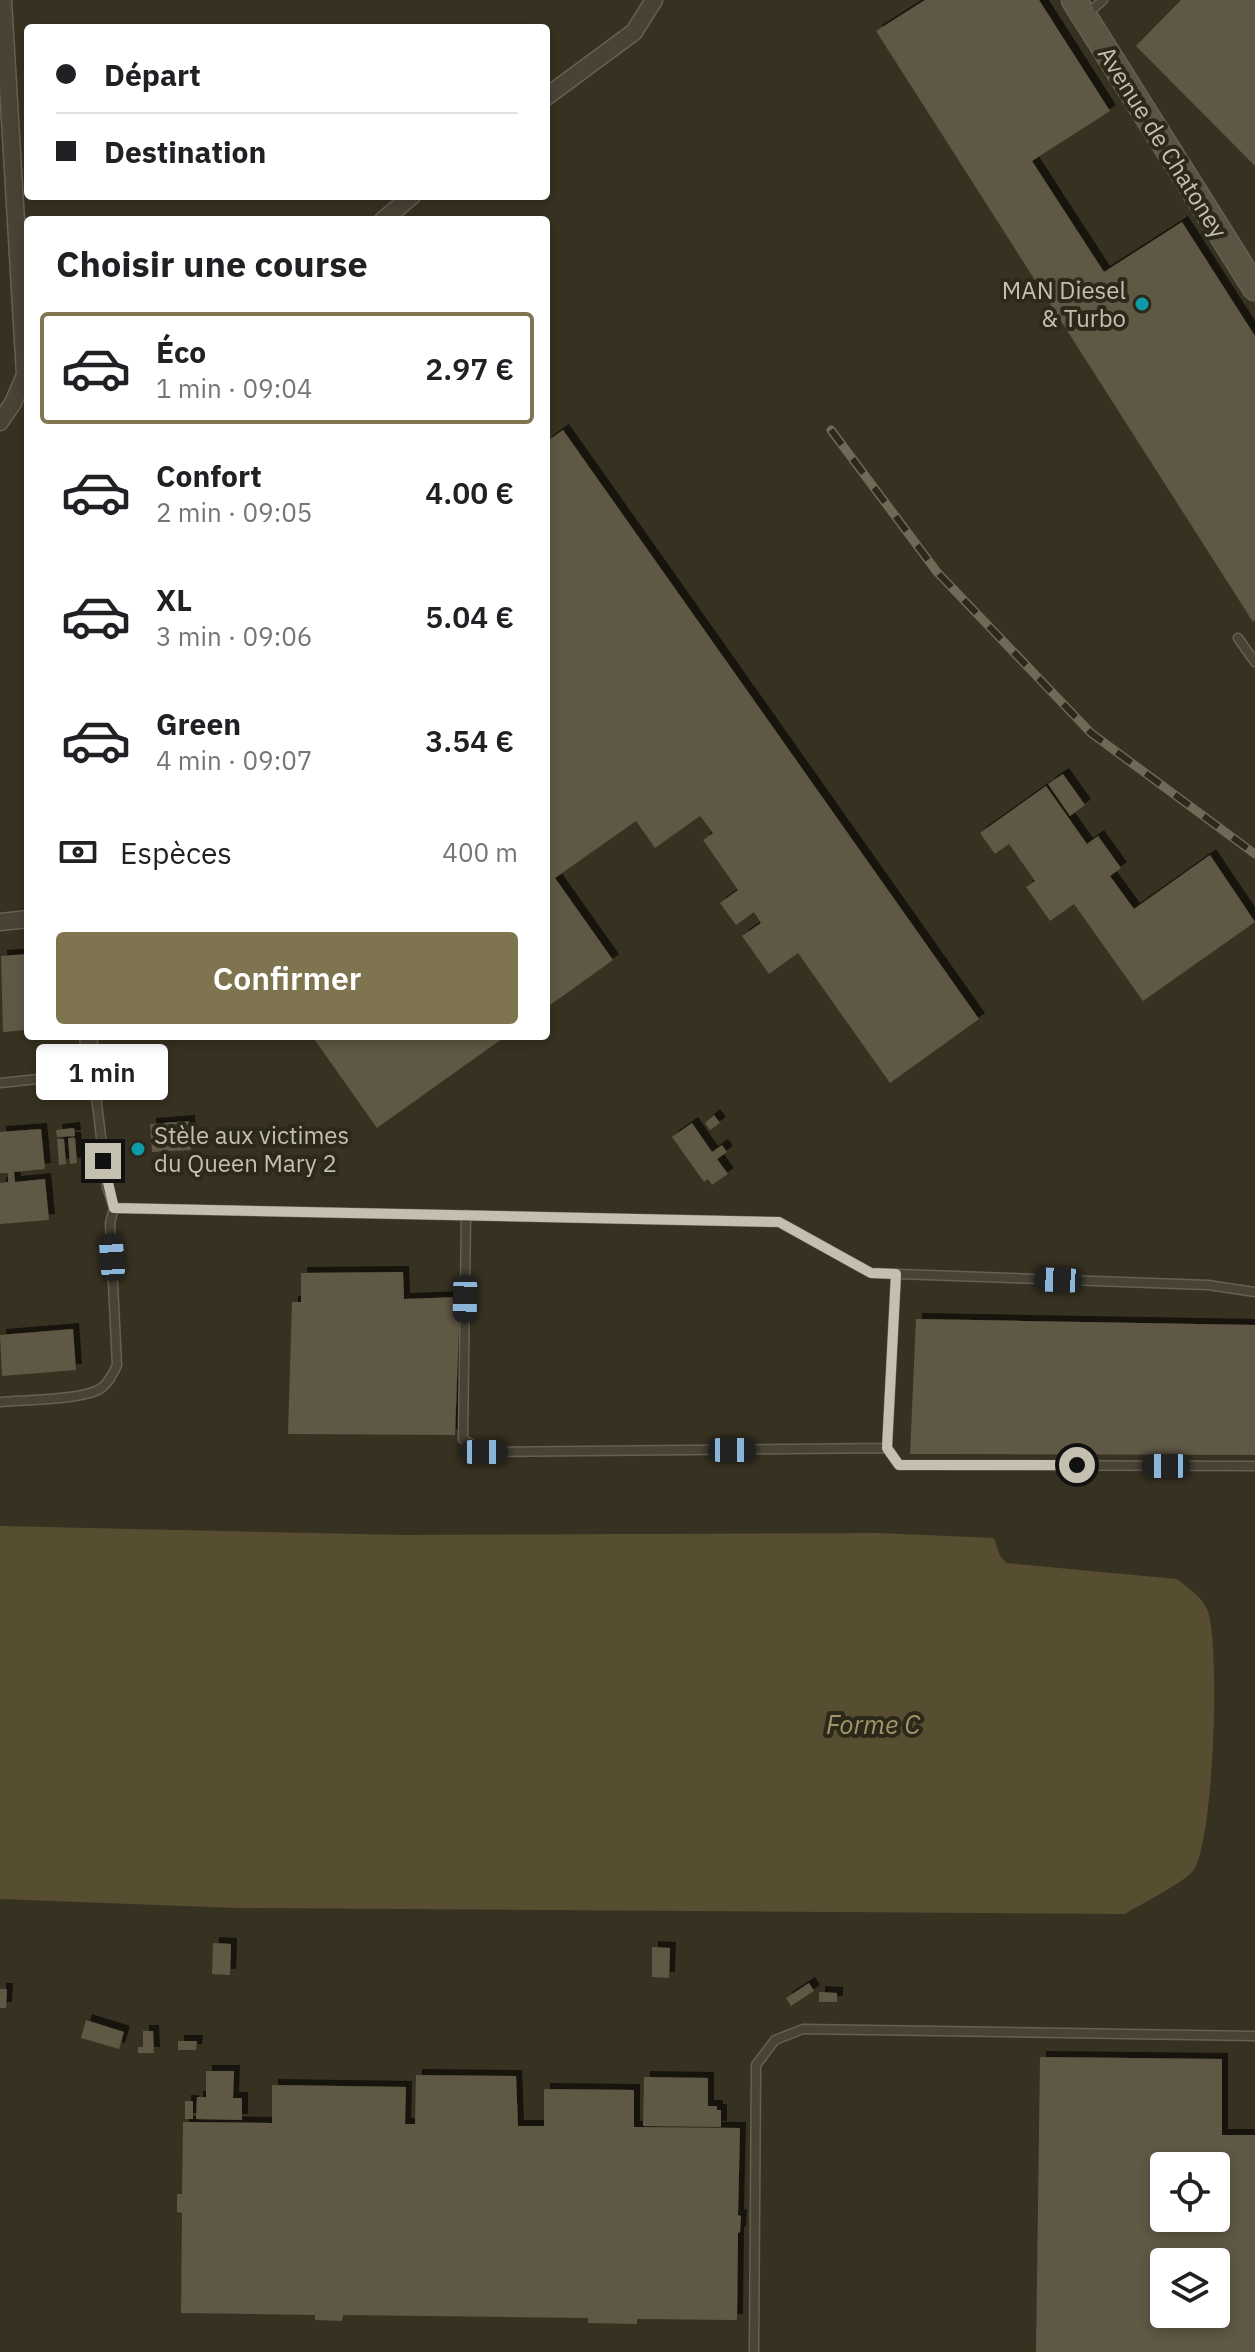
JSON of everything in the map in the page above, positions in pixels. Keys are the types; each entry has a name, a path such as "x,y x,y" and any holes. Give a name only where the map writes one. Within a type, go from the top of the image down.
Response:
{"street":[{"path":"3,0 24,358"},
{"path":"550,94 634,32 654,0"},
{"name":"Avenue de Chatoney","path":"1080,8 1255,288"},
{"path":"388,216 407,200"},
{"path":"0,422 13,403 24,377"},
{"path":"0,922 24,919"},
{"path":"89,1040 94,1079"}],"lane":[{"name":"Avenue de Chatoney","path":"1080,8 1103,0"},
{"path":"1238,638 1255,662"},
{"path":"0,1083 48,1078 94,1079 107,1187 114,1208 110,1223 117,1352 117,1365 100,1390 0,1402"},
{"path":"114,1208 779,1222 871,1273 1208,1285 1255,1292"},
{"path":"466,1215 463,1439 484,1452 887,1448"},
{"path":"896,1274 887,1448 899,1465 1255,1466"},
{"path":"754,2352 756,2065 775,2040 803,2029 1255,2036"}],"water":[{"name":"Forme C","path":"0,1526 404,1535 878,1533 994,1538 1006,1563 1177,1579 1194,1592 1207,1609 1214,1660 1210,1785 1200,1853 1188,1876 1125,1914 236,1908 0,1899"}],"building":[{"name":"MAN Diesel & Turbo","path":"925,0 1039,0 1110,111 1032,161 1104,272 1182,222 1255,336 1253,622 876,31"},
{"path":"1181,0 1255,0 1255,166 1136,46"},
{"path":"563,430 979,1019 890,1083 798,953 769,974 742,936 761,923 754,912 736,925 720,903 738,890 703,840 713,833 700,816 655,848 636,821 555,878 613,960 550,1005 550,439"},
{"path":"1063,774 1085,805 1070,816 1048,784"},
{"path":"1046,786 1087,844 1098,836 1121,868 1110,876 1134,909 1210,855 1255,922 1143,1001 1074,904 1050,921 1026,887 1035,881 1009,844 995,854 980,833"},
{"path":"24,954 24,1030 3,1032 1,956"},
{"path":"315,1040 500,1040 377,1128"},
{"path":"714,1115 720,1123 710,1130 705,1123"},
{"path":"189,1121 191,1150 152,1152 150,1124"},
{"path":"692,1123 712,1152 722,1145 727,1152 717,1159 728,1174 712,1185 708,1179 704,1182 672,1137"},
{"path":"74,1128 75,1136 57,1137 56,1130"},
{"path":"41,1129 45,1169 14,1172 15,1182 45,1179 49,1220 0,1224 0,1183 8,1182 8,1173 0,1173 0,1132"},
{"path":"68,1138 75,1138 77,1163 70,1164"},
{"path":"57,1139 64,1139 66,1164 59,1165"},
{"path":"403,1272 404,1299 460,1297 455,1435 288,1434 292,1302 301,1302 301,1273"},
{"path":"916,1319 1255,1325 1255,1455 910,1454"},
{"path":"73,1329 76,1370 2,1376 0,1335"},
{"path":"213,1943 231,1944 230,1975 212,1974"},
{"path":"652,1947 670,1948 669,1978 652,1977"},
{"path":"809,1983 814,1991 791,2006 786,1998"},
{"path":"0,1989 7,1989 6,2008 0,2008"},
{"path":"819,1992 837,1993 837,2002 819,2002"},
{"path":"86,2020 124,2032 119,2049 81,2038"},
{"path":"143,2031 153,2031 154,2053 138,2053 138,2047 143,2047"},
{"path":"178,2041 197,2041 196,2050 178,2050"},
{"path":"1040,2057 1222,2059 1222,2135 1255,2135 1255,2352 1036,2352"},
{"path":"206,2071 234,2071 233,2098 242,2098 242,2120 196,2119 197,2097 206,2097"},
{"path":"416,2075 516,2076 518,2126 544,2126 544,2089 634,2090 634,2127 740,2128 737,2320 637,2319 637,2324 588,2323 588,2318 343,2315 342,2321 315,2320 315,2315 181,2313 182,2213 177,2212 177,2194 182,2194 183,2122 272,2123 272,2085 406,2087 405,2124 415,2124"},
{"path":"644,2077 708,2078 708,2106 717,2106 717,2110 721,2110 721,2127 643,2126"},
{"path":"185,2101 193,2101 193,2119 185,2119"}],"railway":[{"path":"831,430 937,572 1091,733 1255,854"}],"place":[{"name":"MAN Diesel & Turbo","path":"1142,304"},
{"name":"Stèle aux victimes du Queen Mary 2","path":"138,1149"}],"route":[{"path":"103,1161 114,1208 779,1222 871,1273 896,1274 887,1448 899,1465 1077,1465"}]}
